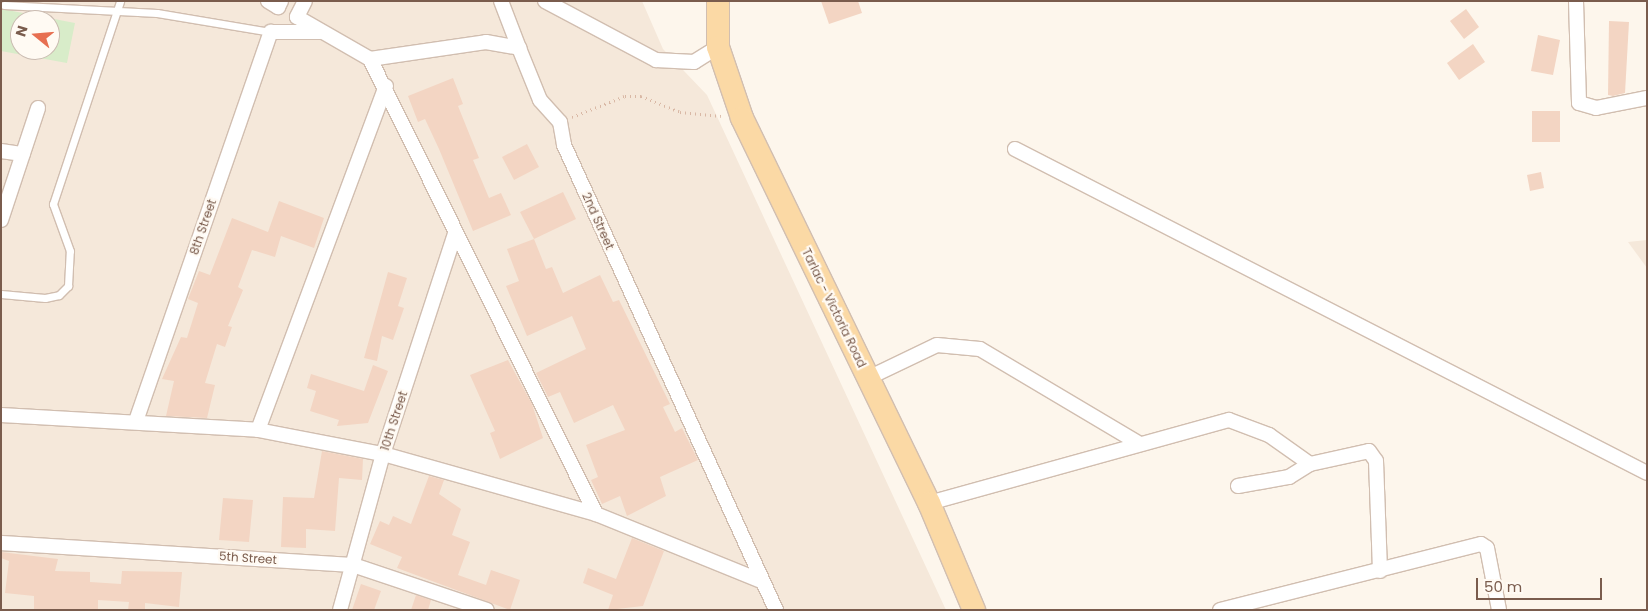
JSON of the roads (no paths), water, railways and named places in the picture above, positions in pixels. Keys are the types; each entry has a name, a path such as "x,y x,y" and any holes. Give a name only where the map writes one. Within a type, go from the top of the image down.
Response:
{"main road":[{"name":"Tarlac - Victoria Road","path":"718,1 718,47 742,118 929,504 974,610"}],"street":[{"path":"305,1 297,17 370,59 386,86 455,234 596,514"},
{"path":"502,1 519,48"},
{"path":"545,1 656,60 694,62 718,47"},
{"path":"1576,1 1579,103 1596,108 1647,98"},
{"path":"271,32 323,32"},
{"name":"8th Street","path":"136,421 271,32"},
{"path":"370,59 486,42 519,48"},
{"name":"2nd Street","path":"519,48 540,100 560,122 564,145 761,581 776,610"},
{"path":"258,430 386,86"},
{"path":"1,220 38,108"},
{"path":"1015,149 1647,473"},
{"path":"1,152 23,154"},
{"name":"10th Street","path":"340,610 383,454 455,234"},
{"path":"868,378 937,345 980,349 1140,444"},
{"path":"1,415 136,421 258,430 383,454 596,514 761,581"},
{"path":"929,504 1229,420 1269,435 1310,464"},
{"path":"1238,486 1289,477 1310,464 1362,450 1374,454 1380,571"},
{"name":"5th Street","path":"1,542 353,565 487,610"},
{"path":"1220,610 1481,544 1487,548 1499,610"}],"lane":[{"path":"1,294 45,298 59,295 68,286 70,251 53,204 120,1"},
{"path":"4,5 117,13 157,13 271,32"}]}
